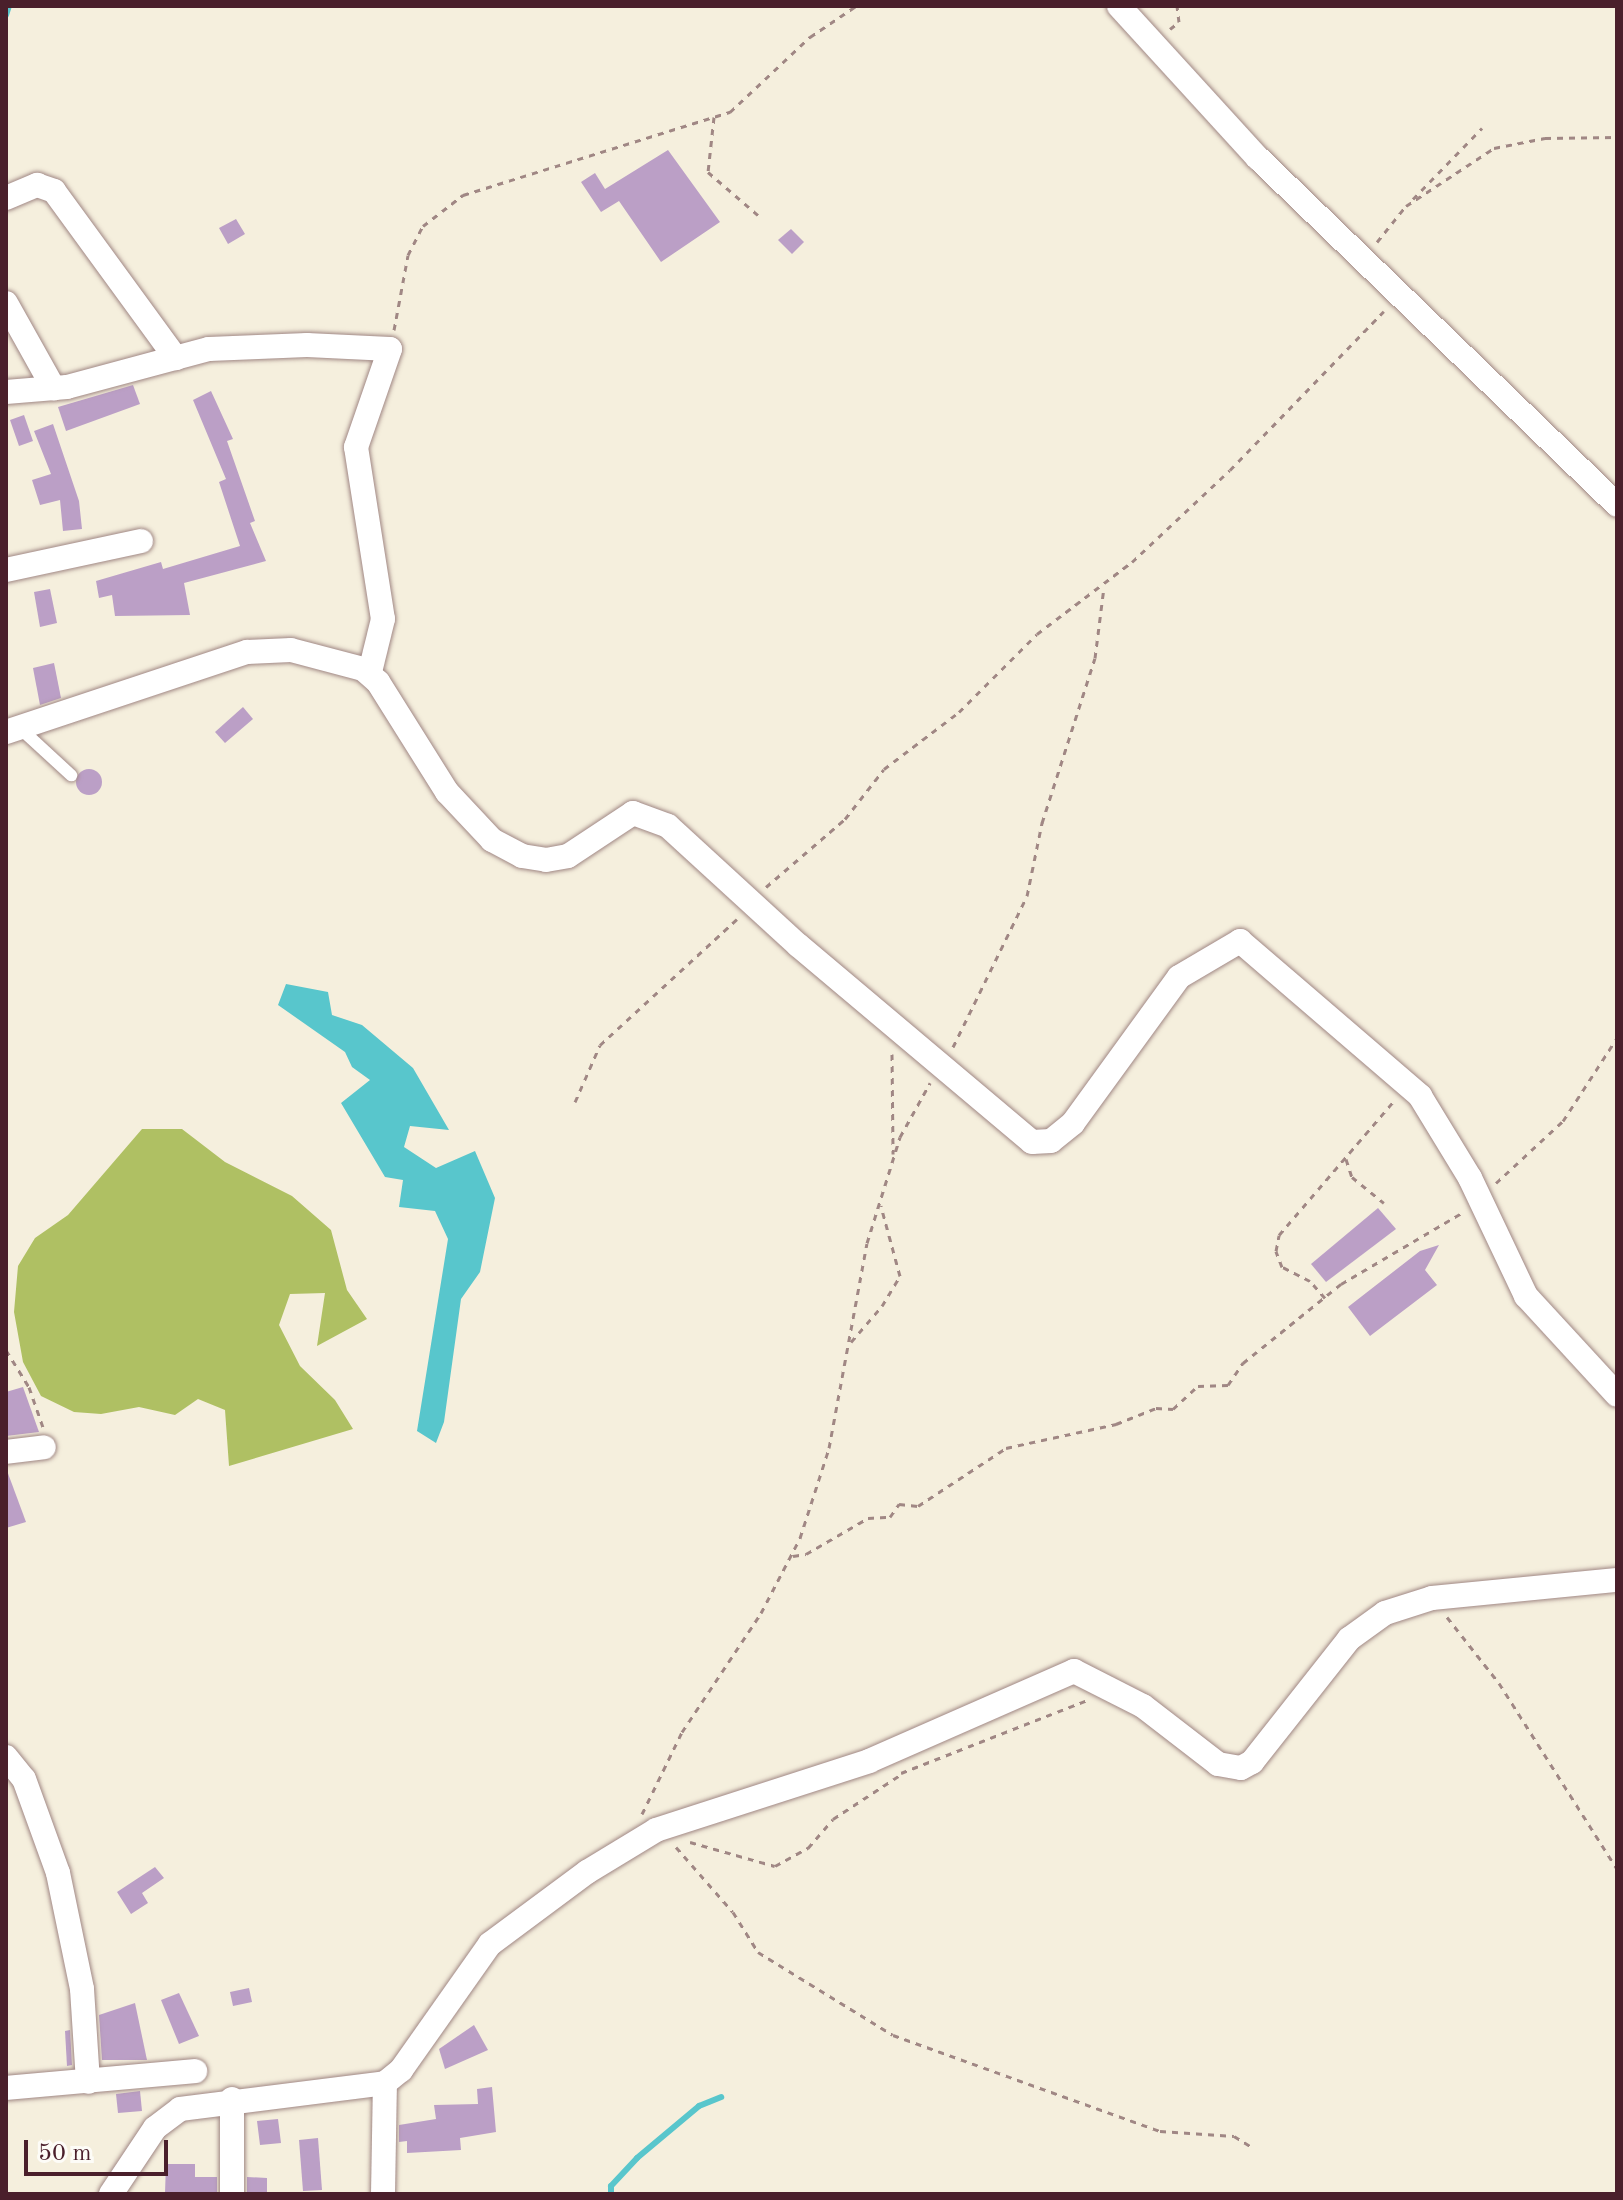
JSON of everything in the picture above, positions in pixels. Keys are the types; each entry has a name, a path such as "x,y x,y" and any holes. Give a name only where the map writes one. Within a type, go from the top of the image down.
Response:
{"street":[{"path":"1119,6 1258,158 1365,258 1617,505"},
{"path":"6,198 37,185 54,191 176,358"},
{"path":"6,303 54,389"},
{"path":"6,392 54,389 176,358 249,346 390,349 356,447 383,619 370,672"},
{"path":"6,570 141,541"},
{"path":"14,731 247,652 291,650 370,672 461,810 509,851 534,860 568,856 627,815 640,813 668,826 1027,1139 1051,1141 1073,1123 1179,977 1237,940 1409,1084 1481,1198 1526,1296 1617,1395"},
{"path":"6,1452 44,1447"},
{"path":"111,2194 121,2172 167,2117 194,2104 385,2083 401,2070 499,1935 656,1830 869,1761 1074,1671 1155,1714 1218,1764 1246,1766 1349,1639 1385,1613 1432,1598 1617,1580"},
{"path":"6,1757 24,1779 58,1873 82,1989 88,2082"},
{"path":"6,2088 195,2071"},
{"path":"383,2194 385,2083"},
{"path":"232,2099 232,2194"}],"lane":[{"path":"14,731 71,775"}],"path":[{"path":"390,349 408,255 423,226 463,195 730,112 810,37 856,6"},
{"path":"1154,42 1179,22 1177,6"},
{"path":"714,117 708,172 758,215"},
{"path":"1365,258 1406,206 1482,128"},
{"path":"1406,206 1494,148 1545,138 1617,137"},
{"path":"575,1102 600,1045 755,903 767,885 845,819 884,769 959,712 1037,634 1104,587 1230,470 1306,386 1401,294"},
{"path":"656,1830 640,1812 652,1786 791,1556 829,1448 849,1348 857,1280 894,1160 916,1103 942,1067 1027,896 1042,823 1095,658 1104,587"},
{"path":"879,1012 892,1056 894,1160"},
{"path":"791,1556 806,1554 868,1518 890,1517 899,1504 918,1506 1006,1448 1116,1424 1156,1408 1173,1409 1198,1386 1228,1385 1243,1363 1325,1298 1481,1198 1563,1121 1617,1038"},
{"path":"1325,1298 1310,1281 1282,1267 1276,1251 1279,1235 1409,1084"},
{"path":"1346,1159 1352,1177 1384,1203"},
{"path":"849,1348 900,1276 881,1206"},
{"path":"6,1350 42,1416 44,1447"},
{"path":"1432,1598 1499,1683 1617,1869"},
{"path":"1112,1689 903,1773 833,1819 808,1848 775,1866 668,1838 733,1912 758,1952 893,2035 1160,2131 1234,2136 1250,2146"},
{"path":"869,1761 891,1775 903,1773"}],"green space":[{"path":"142,1129 182,1129 225,1162 292,1196 331,1230 347,1290 367,1319 317,1346 325,1293 290,1294 279,1325 300,1366 335,1400 353,1429 229,1466 225,1410 198,1399 175,1415 139,1407 101,1414 74,1412 41,1396 23,1362 14,1312 18,1266 35,1238 68,1215"}],"water":[{"path":"286,984 328,992 332,1015 362,1025 413,1068 449,1130 410,1126 404,1147 436,1168 475,1151 495,1198 480,1272 461,1299 444,1422 436,1443 417,1431 448,1239 435,1211 399,1207 403,1180 385,1177 341,1103 370,1080 352,1067 345,1052 278,1005"}],"building":[{"path":"668,150 720,222 661,262 619,201 601,212 581,182 595,173 605,189"},
{"path":"236,219 245,234 228,244 219,228"},
{"path":"791,229 804,242 792,254 778,240"},
{"path":"133,385 140,404 66,431 58,407"},
{"path":"211,391 233,439 227,441 255,521 250,523 266,561 184,583 190,615 115,616 112,595 99,598 96,581 161,562 163,569 240,546 219,482 226,479 193,400"},
{"path":"24,415 33,441 19,446 10,420"},
{"path":"53,424 79,501 82,529 63,531 60,500 40,505 32,480 51,474 34,431"},
{"path":"50,589 57,623 40,627 34,592"},
{"path":"54,663 61,698 40,705 33,668"},
{"path":"243,707 253,719 225,743 215,732"},
{"path":"89,769 98,773 102,782 98,791 89,795 80,791 76,782 80,773"},
{"path":"1378,1208 1396,1229 1326,1282 1311,1264"},
{"path":"1439,1245 1425,1270 1437,1285 1370,1336 1348,1307 1420,1251"},
{"path":"23,1387 39,1432 6,1436 6,1392"},
{"path":"6,1468 26,1522 6,1528"},
{"path":"155,1867 164,1878 142,1893 148,1903 131,1914 117,1892"},
{"path":"249,1988 252,2002 233,2006 230,1992"},
{"path":"179,1993 199,2036 179,2044 161,2000"},
{"path":"135,2003 147,2060 102,2060 99,2015"},
{"path":"474,2025 488,2050 445,2069 439,2049"},
{"path":"70,2030 72,2065 67,2066 65,2031"},
{"path":"492,2087 496,2132 460,2138 461,2150 407,2153 407,2141 399,2142 399,2125 436,2119 434,2105 478,2104 477,2089"},
{"path":"140,2091 142,2111 118,2113 116,2094"},
{"path":"278,2119 281,2143 260,2145 257,2121"},
{"path":"318,2138 322,2190 303,2191 299,2140"},
{"path":"166,2164 195,2164 195,2177 217,2177 217,2193 165,2193"},
{"path":"247,2177 267,2178 267,2194 247,2194"}],"waterway":[{"path":"6,15 9,6"},
{"path":"611,2194 611,2186 637,2158 699,2106 721,2097"}]}
